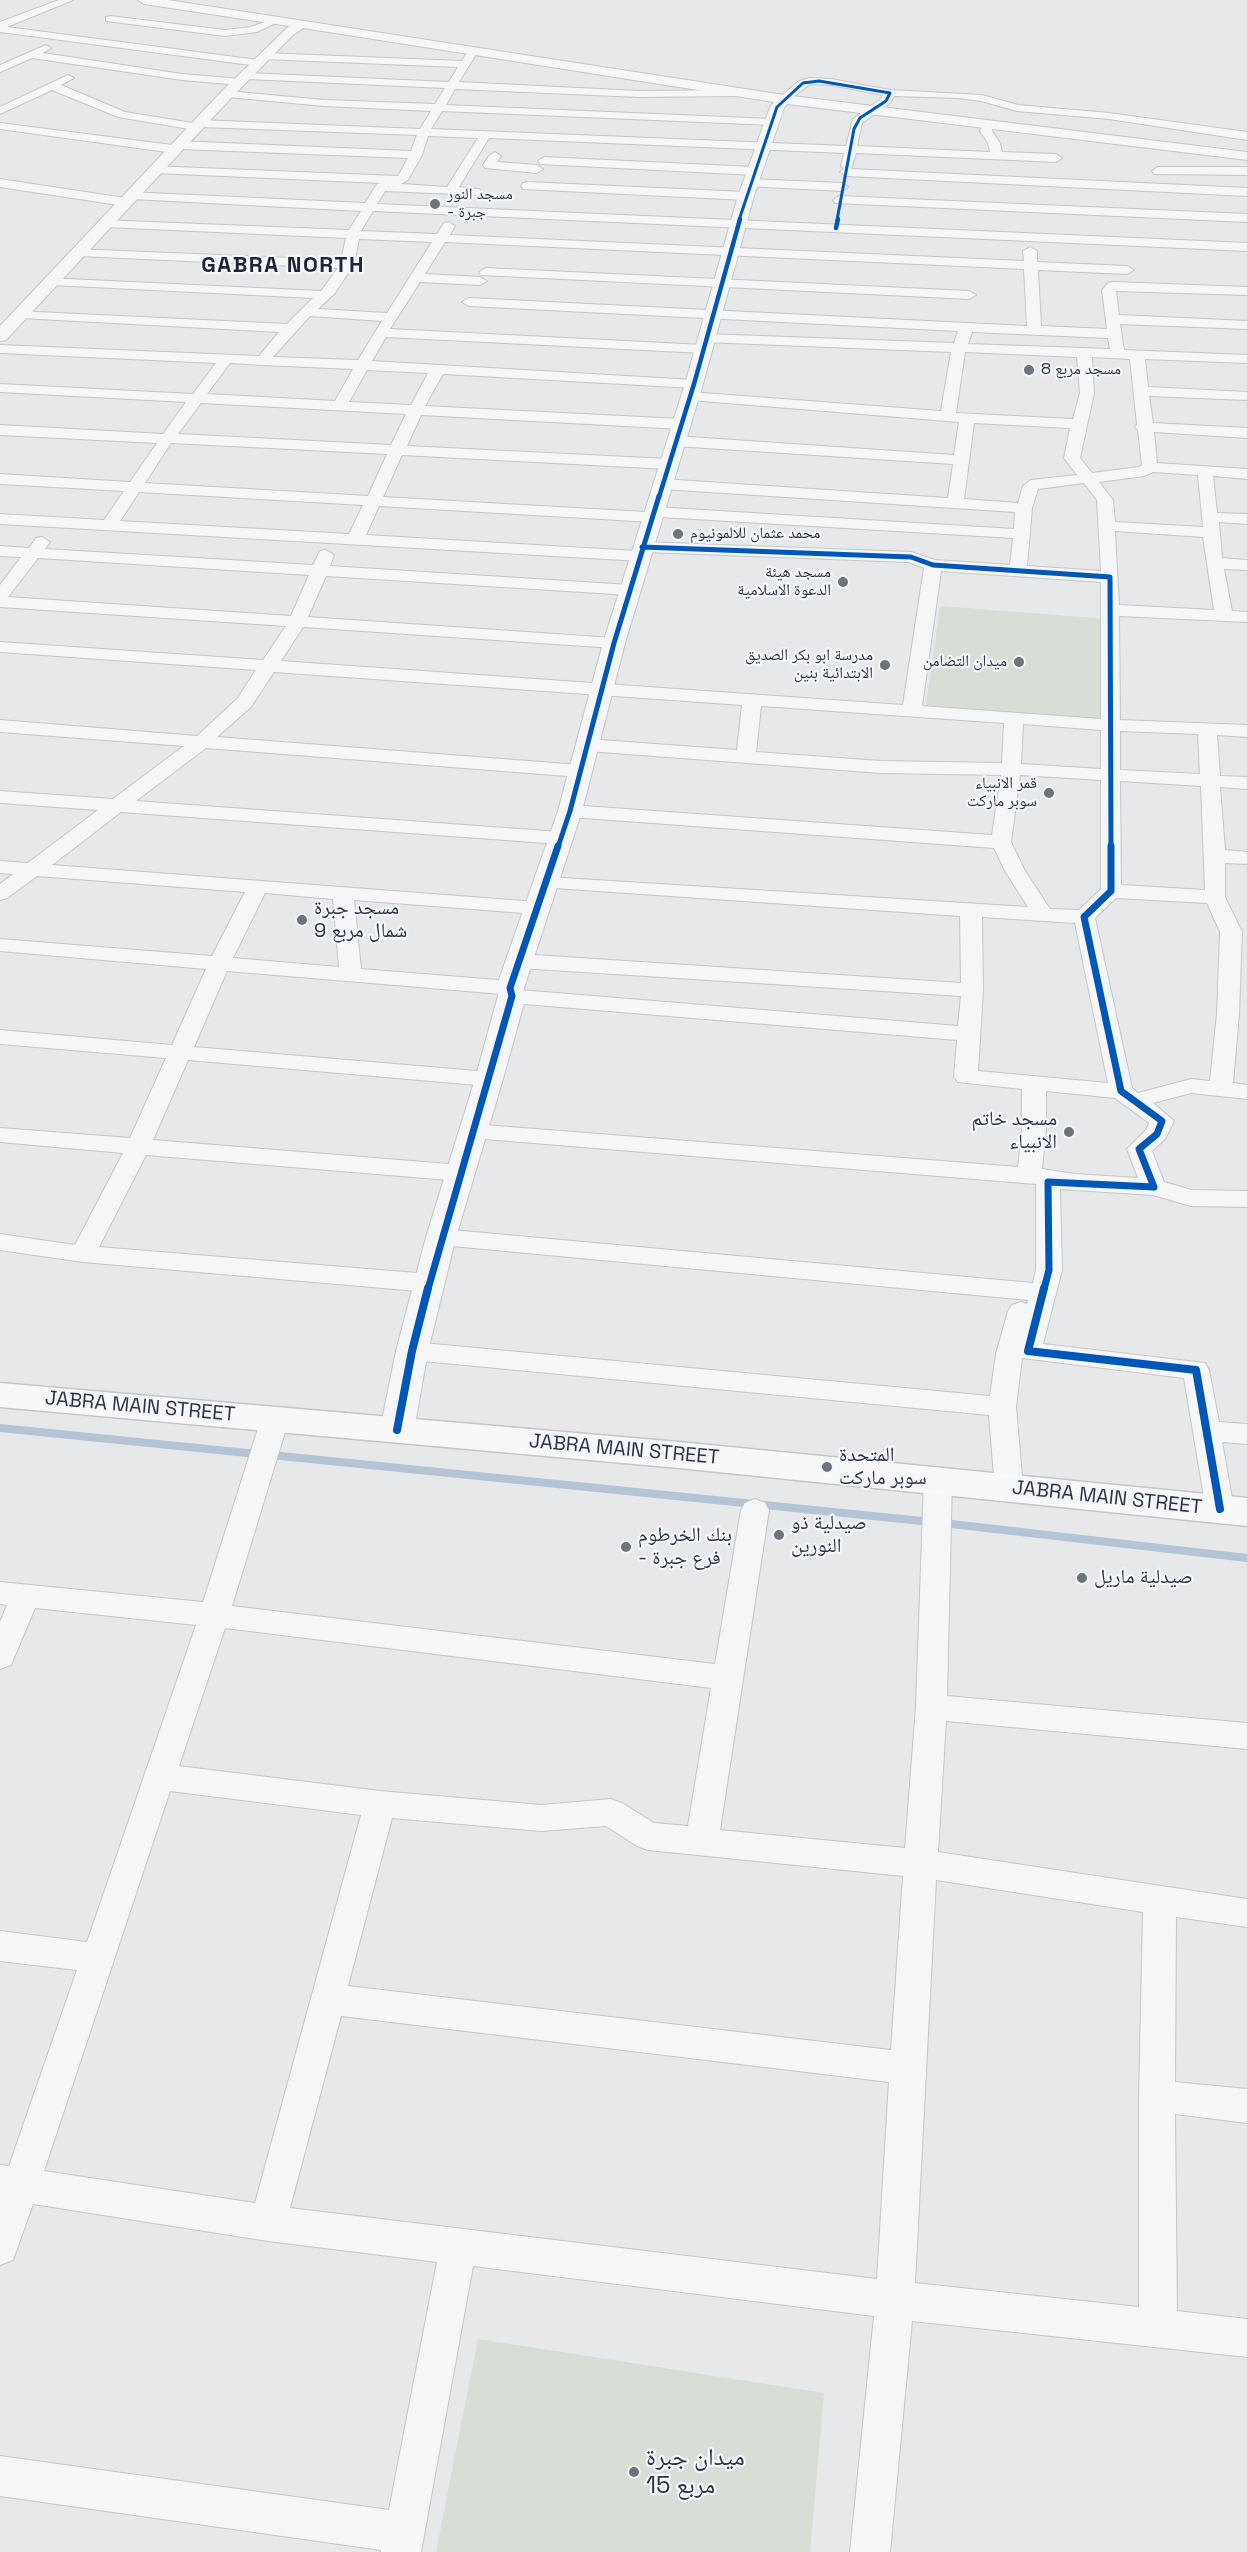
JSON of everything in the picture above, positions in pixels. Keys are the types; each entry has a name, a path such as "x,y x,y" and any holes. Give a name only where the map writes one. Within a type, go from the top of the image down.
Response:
{"main road":[{"name":"JABRA MAIN STREET","path":"0,1395 938,1480 1233,1510"}],"street":[{"path":"0,28 68,0"},
{"path":"275,21 253,30 225,33 105,21 149,1 473,51 540,76 639,94 740,93"},
{"path":"0,17 16,20"},
{"path":"0,336 197,125 287,33 300,25"},
{"path":"0,28 68,39 261,59 465,64"},
{"path":"0,69 89,29"},
{"path":"371,61 387,37"},
{"path":"262,361 290,328 325,295 347,264 353,234 381,188 402,180 416,155 424,131 473,51"},
{"path":"32,55 244,79 452,86 540,76 740,93 1012,128 1047,128 1090,137 1247,156"},
{"path":"0,111 98,64"},
{"path":"499,134 540,76"},
{"path":"34,81 55,85 122,115 197,125 424,131 997,155 1060,164"},
{"path":"398,1430 412,1351 429,1282 489,1079 519,961 570,811 614,643 641,551 692,390 750,183 777,107 803,83 831,82 890,93 982,98 1017,108 1109,116 1247,136"},
{"path":"836,228 841,193 857,122 886,101 890,93"},
{"path":"227,94 307,102 772,122"},
{"path":"1034,331 1030,238 1057,210 1060,164 1047,128 1049,110"},
{"path":"1090,137 1109,116"},
{"path":"987,125 986,131 994,143 997,155"},
{"path":"0,126 176,147 416,155"},
{"path":"340,405 381,333 442,238 475,192 472,177 486,134"},
{"path":"521,200 558,137"},
{"path":"495,156 489,165 541,165 841,193 1057,210 1187,189 1247,192"},
{"path":"155,170 402,180"},
{"path":"1144,171 1247,171"},
{"path":"846,172 1057,210 1195,230 1247,247"},
{"path":"1186,172 1195,230 1206,260"},
{"path":"451,191 472,177"},
{"path":"0,183 128,198 372,206 462,212 521,200 750,183"},
{"path":"381,188 475,192"},
{"path":"521,200 739,224 1030,238"},
{"path":"1057,210 1126,242 1247,218"},
{"path":"106,223 730,252 969,295 1034,331 1115,334"},
{"path":"452,337 483,276 507,240"},
{"path":"1126,242 1130,262 1129,286"},
{"path":"79,252 347,264"},
{"path":"381,333 452,337 707,334 969,295 1031,266 1130,262"},
{"path":"417,278 483,276 722,283 969,295"},
{"path":"52,281 325,295"},
{"path":"1118,353 1110,287 1247,291"},
{"path":"948,416 969,295"},
{"path":"465,310 707,334 959,348 1247,359"},
{"path":"0,311 290,328"},
{"path":"306,312 392,317"},
{"path":"1113,319 1247,325"},
{"path":"0,349 438,369 692,390 967,418 1079,424"},
{"path":"546,883 1084,917 1111,891 1111,610 1105,500 1072,458 1087,393 1084,352"},
{"path":"1137,354 1143,426 1150,467"},
{"path":"109,525 166,440 226,359"},
{"path":"356,538 416,409 438,369"},
{"path":"0,388 416,409 960,460"},
{"path":"1141,391 1247,396"},
{"path":"956,504 967,418"},
{"path":"1143,426 1247,433"},
{"path":"0,430 396,451 665,474 956,504 1024,508"},
{"path":"1018,572 1024,508 1028,490 1037,483 1113,476 1144,471 1150,467 1247,474"},
{"path":"1204,471 1224,616"},
{"path":"0,478 1021,534"},
{"path":"0,519 641,551 765,551 910,557 933,565 1110,577"},
{"path":"765,551 774,519"},
{"path":"1107,526 1210,524 1247,519"},
{"path":"0,596 56,522"},
{"path":"0,894 201,742 244,703 298,621 335,537"},
{"path":"0,550 630,590"},
{"path":"1215,563 1247,565"},
{"path":"912,710 933,565"},
{"path":"0,602 614,643"},
{"path":"1111,610 1247,617"},
{"path":"0,647 603,691 1111,725 1247,731"},
{"path":"746,757 752,701"},
{"path":"1014,717 1011,769 1001,842 1015,871 1043,914"},
{"path":"0,726 580,771"},
{"path":"1207,729 1215,856 1215,897 1239,932 1238,1014 1221,1090"},
{"path":"587,745 881,767 1011,769 1247,783"},
{"path":"0,797 560,838"},
{"path":"570,811 1001,842"},
{"path":"1215,856 1247,858"},
{"path":"0,867 537,908"},
{"path":"83,1254 138,1147 219,964 258,887"},
{"path":"1111,891 1215,897"},
{"path":"343,894 351,975"},
{"path":"971,910 972,990 966,1077 1127,1096 1191,1086 1247,1092"},
{"path":"1084,917 1127,1096 1162,1121 1157,1134 1139,1149 1154,1187"},
{"path":"0,945 351,975 969,1034"},
{"path":"519,961 972,990"},
{"path":"0,1037 489,1079"},
{"path":"1009,1488 1002,1407 1009,1354 1022,1308 1029,1291 1044,1267 1035,1176 1034,1084"},
{"path":"472,1131 1154,1187 1191,1198 1247,1198"},
{"path":"0,1136 461,1173"},
{"path":"1154,1187 1056,1180 1048,1182 1044,1267 1028,1351 1196,1370"},
{"path":"441,1237 1029,1291"},
{"path":"0,1242 83,1254 429,1282"},
{"path":"412,1351 1002,1407"},
{"path":"1009,1354 1028,1352 1196,1370"},
{"path":"1196,1370 1208,1431 1233,1510"},
{"path":"0,2247 11,2184 98,1958 214,1616 275,1419"},
{"path":"1208,1431 1247,1434"},
{"path":"876,2551 895,2300 907,2068 922,1864 931,1707 938,1480"},
{"path":"702,1842 754,1510"},
{"path":"0,1657 13,1594 727,1678"},
{"path":"931,1707 1247,1736"},
{"path":"160,1777 380,1804 541,1818 612,1812 648,1836 922,1864 1160,1901 1247,1912"},
{"path":"268,2223 380,1804"},
{"path":"1158,2326 1157,2096 1160,1901"},
{"path":"0,1946 98,1958"},
{"path":"327,1999 907,2068"},
{"path":"1157,2096 1247,2106"},
{"path":"11,2184 268,2223 458,2247 895,2300 1158,2326 1247,2338"},
{"path":"0,2476 403,2543 458,2247"}],"shaded area":[{"name":"ميدان التضامن","path":"940,606 1107,619 1104,720 926,705"},
{"name":"ميدان جبرة مربع 15","path":"478,2339 824,2393 810,2552 436,2552"}],"waterway":[{"path":"0,1428 257,1454"},
{"path":"271,1455 932,1522"},
{"path":"943,1523 1247,1558"}],"cycle path":[{"path":"397,1430 412,1351 441,1237 489,1079 512,996 510,988 570,811 614,643 694,384 746,196 777,107 803,83 819,81 890,93 886,101 860,118 854,129 836,228"},
{"path":"642,547 911,557 933,565 1110,577 1111,891 1084,917 1121,1091 1162,1121 1157,1134 1139,1149 1154,1187 1048,1182 1049,1270 1028,1351 1196,1370 1220,1509"}],"place":[{"name":"مسجد النور - جبرة","path":"435,204"},
{"name":"مسجد مربع 8","path":"1029,370"},
{"name":"محمد عثمان للالمونيوم","path":"678,534"},
{"name":"مسجد هيئة الدعوة الاسلامية","path":"843,582"},
{"name":"ميدان التضامن","path":"1019,662"},
{"name":"مدرسة ابو بكر الصديق الابتدائية بنين","path":"885,665"},
{"name":"قمر الانبياء سوبر ماركت","path":"1049,793"},
{"name":"مسجد جبرة شمال مربع 9","path":"302,920"},
{"name":"مسجد خاتم الانبياء","path":"1069,1132"},
{"name":"المتحدة سوبر ماركت","path":"827,1467"},
{"name":"صيدلية ذو النورين","path":"779,1535"},
{"name":"بنك الخرطوم - فرع جبرة","path":"626,1547"},
{"name":"صيدلية ماريل","path":"1082,1578"},
{"name":"ميدان جبرة مربع 15","path":"634,2472"}],"district":[{"name":"GABRA NORTH","path":"283,266"}]}
